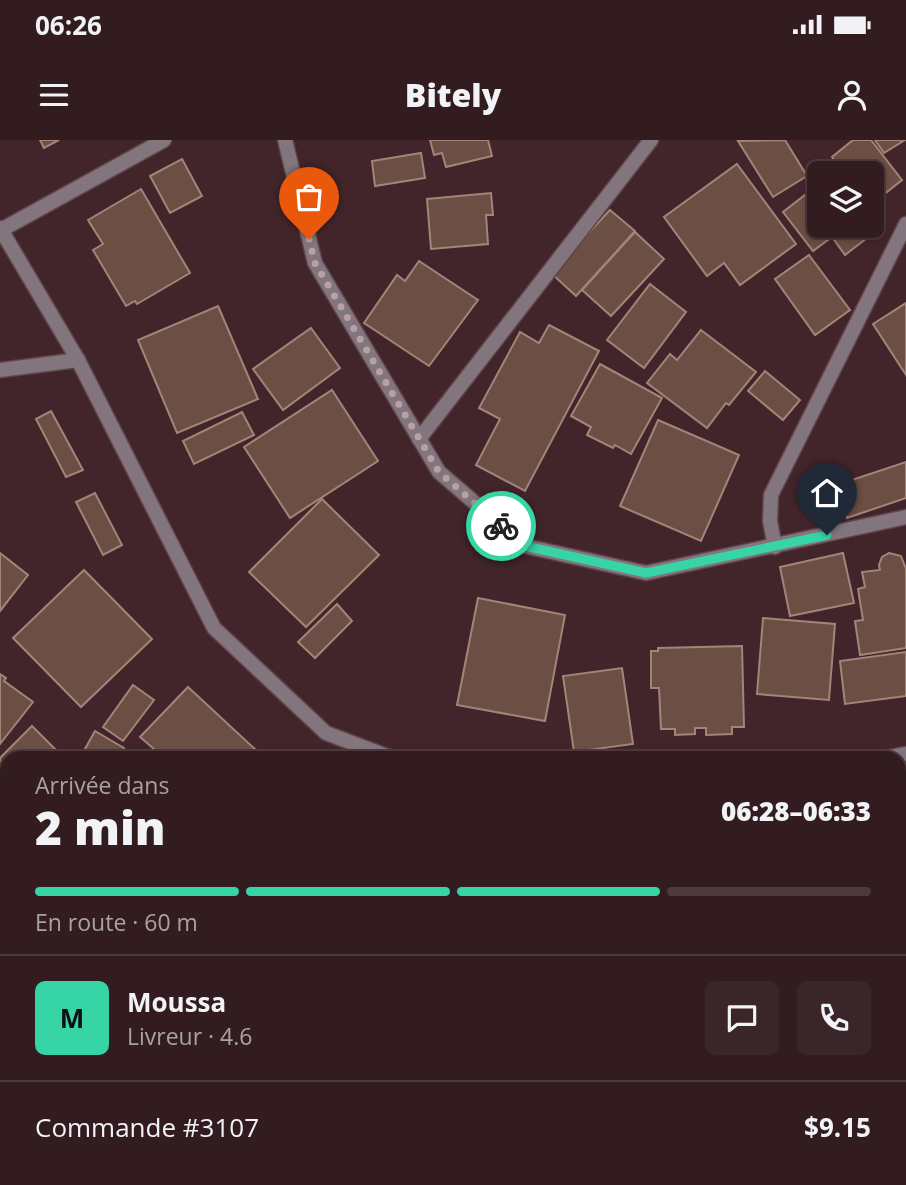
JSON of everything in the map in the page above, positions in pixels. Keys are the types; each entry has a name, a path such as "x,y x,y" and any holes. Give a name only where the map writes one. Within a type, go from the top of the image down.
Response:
{"street":[{"path":"164,140 1,229 78,360 214,628 326,733 374,751"},
{"path":"285,140 315,263 419,439 439,472 525,546 646,573 906,517"},
{"path":"419,439 651,140"},
{"path":"775,547 770,521 771,495 906,224"},
{"path":"0,370 78,360"}],"building":[{"path":"40,140 59,140 44,148"},
{"path":"430,140 488,140 492,156 446,167 442,153 434,155"},
{"path":"785,140 807,176 773,197 738,141"},
{"path":"853,140 871,140 902,180 884,194 884,161 835,161 832,157"},
{"path":"875,140 905,140 884,153"},
{"path":"421,153 425,178 375,186 372,161"},
{"path":"182,159 202,196 170,213 150,176"},
{"path":"737,164 796,244 740,285 724,263 707,276 664,217"},
{"path":"141,189 190,273 137,304 135,301 126,306 93,250 103,244 88,220"},
{"path":"491,193 493,215 486,215 488,244 431,249 427,199"},
{"path":"807,193 807,238 831,238 813,251 783,212"},
{"path":"610,210 635,231 576,296 551,273"},
{"path":"635,232 664,259 611,316 582,290"},
{"path":"833,238 867,238 845,255"},
{"path":"809,255 850,310 815,335 775,279"},
{"path":"419,261 478,300 429,366 364,323 397,275 405,281"},
{"path":"650,284 686,312 644,368 607,340"},
{"path":"906,303 906,375 873,324"},
{"path":"218,306 258,399 177,433 138,340"},
{"path":"549,325 599,351 525,491 476,465 500,419 479,408 520,332 539,343"},
{"path":"311,328 340,368 283,410 253,369"},
{"path":"701,330 756,372 729,405 726,403 707,428 647,383 670,354 677,360"},
{"path":"600,364 662,398 631,454 587,435 591,427 571,416"},
{"path":"765,371 800,400 783,420 748,391"},
{"path":"332,390 378,461 290,518 244,447"},
{"path":"51,411 83,470 66,477 36,419"},
{"path":"242,412 254,435 194,464 183,441"},
{"path":"658,420 739,455 701,541 620,506"},
{"path":"906,462 906,498 847,518 837,485"},
{"path":"95,493 122,545 103,555 76,502"},
{"path":"322,499 379,555 306,627 249,572"},
{"path":"0,553 28,575 0,611"},
{"path":"843,553 854,603 790,616 780,567"},
{"path":"889,553 901,556 906,569 906,648 860,655 855,621 863,620 858,589 865,587 862,572 880,570 882,557"},
{"path":"84,570 152,639 81,707 13,638"},
{"path":"478,598 565,615 545,721 457,705"},
{"path":"337,604 352,621 315,658 298,642"},
{"path":"763,618 835,624 829,700 757,694"},
{"path":"742,646 744,727 732,727 732,734 706,735 706,728 695,728 695,734 675,735 675,729 661,729 659,688 651,688 651,651 658,651 658,648"},
{"path":"906,652 906,696 845,704 840,661"},
{"path":"622,668 633,744 574,751 563,676"},
{"path":"0,674 6,678 4,681 33,702 0,744"},
{"path":"133,685 154,700 123,741 103,727"},
{"path":"188,687 256,750 152,751 154,749 140,737"},
{"path":"32,726 57,751 7,751"},
{"path":"95,731 124,748 122,751 84,751"}],"way so far":[{"path":"309,239 315,263 439,472 501,526"}],"route":[{"path":"501,526 525,546 646,573 827,535"}]}
